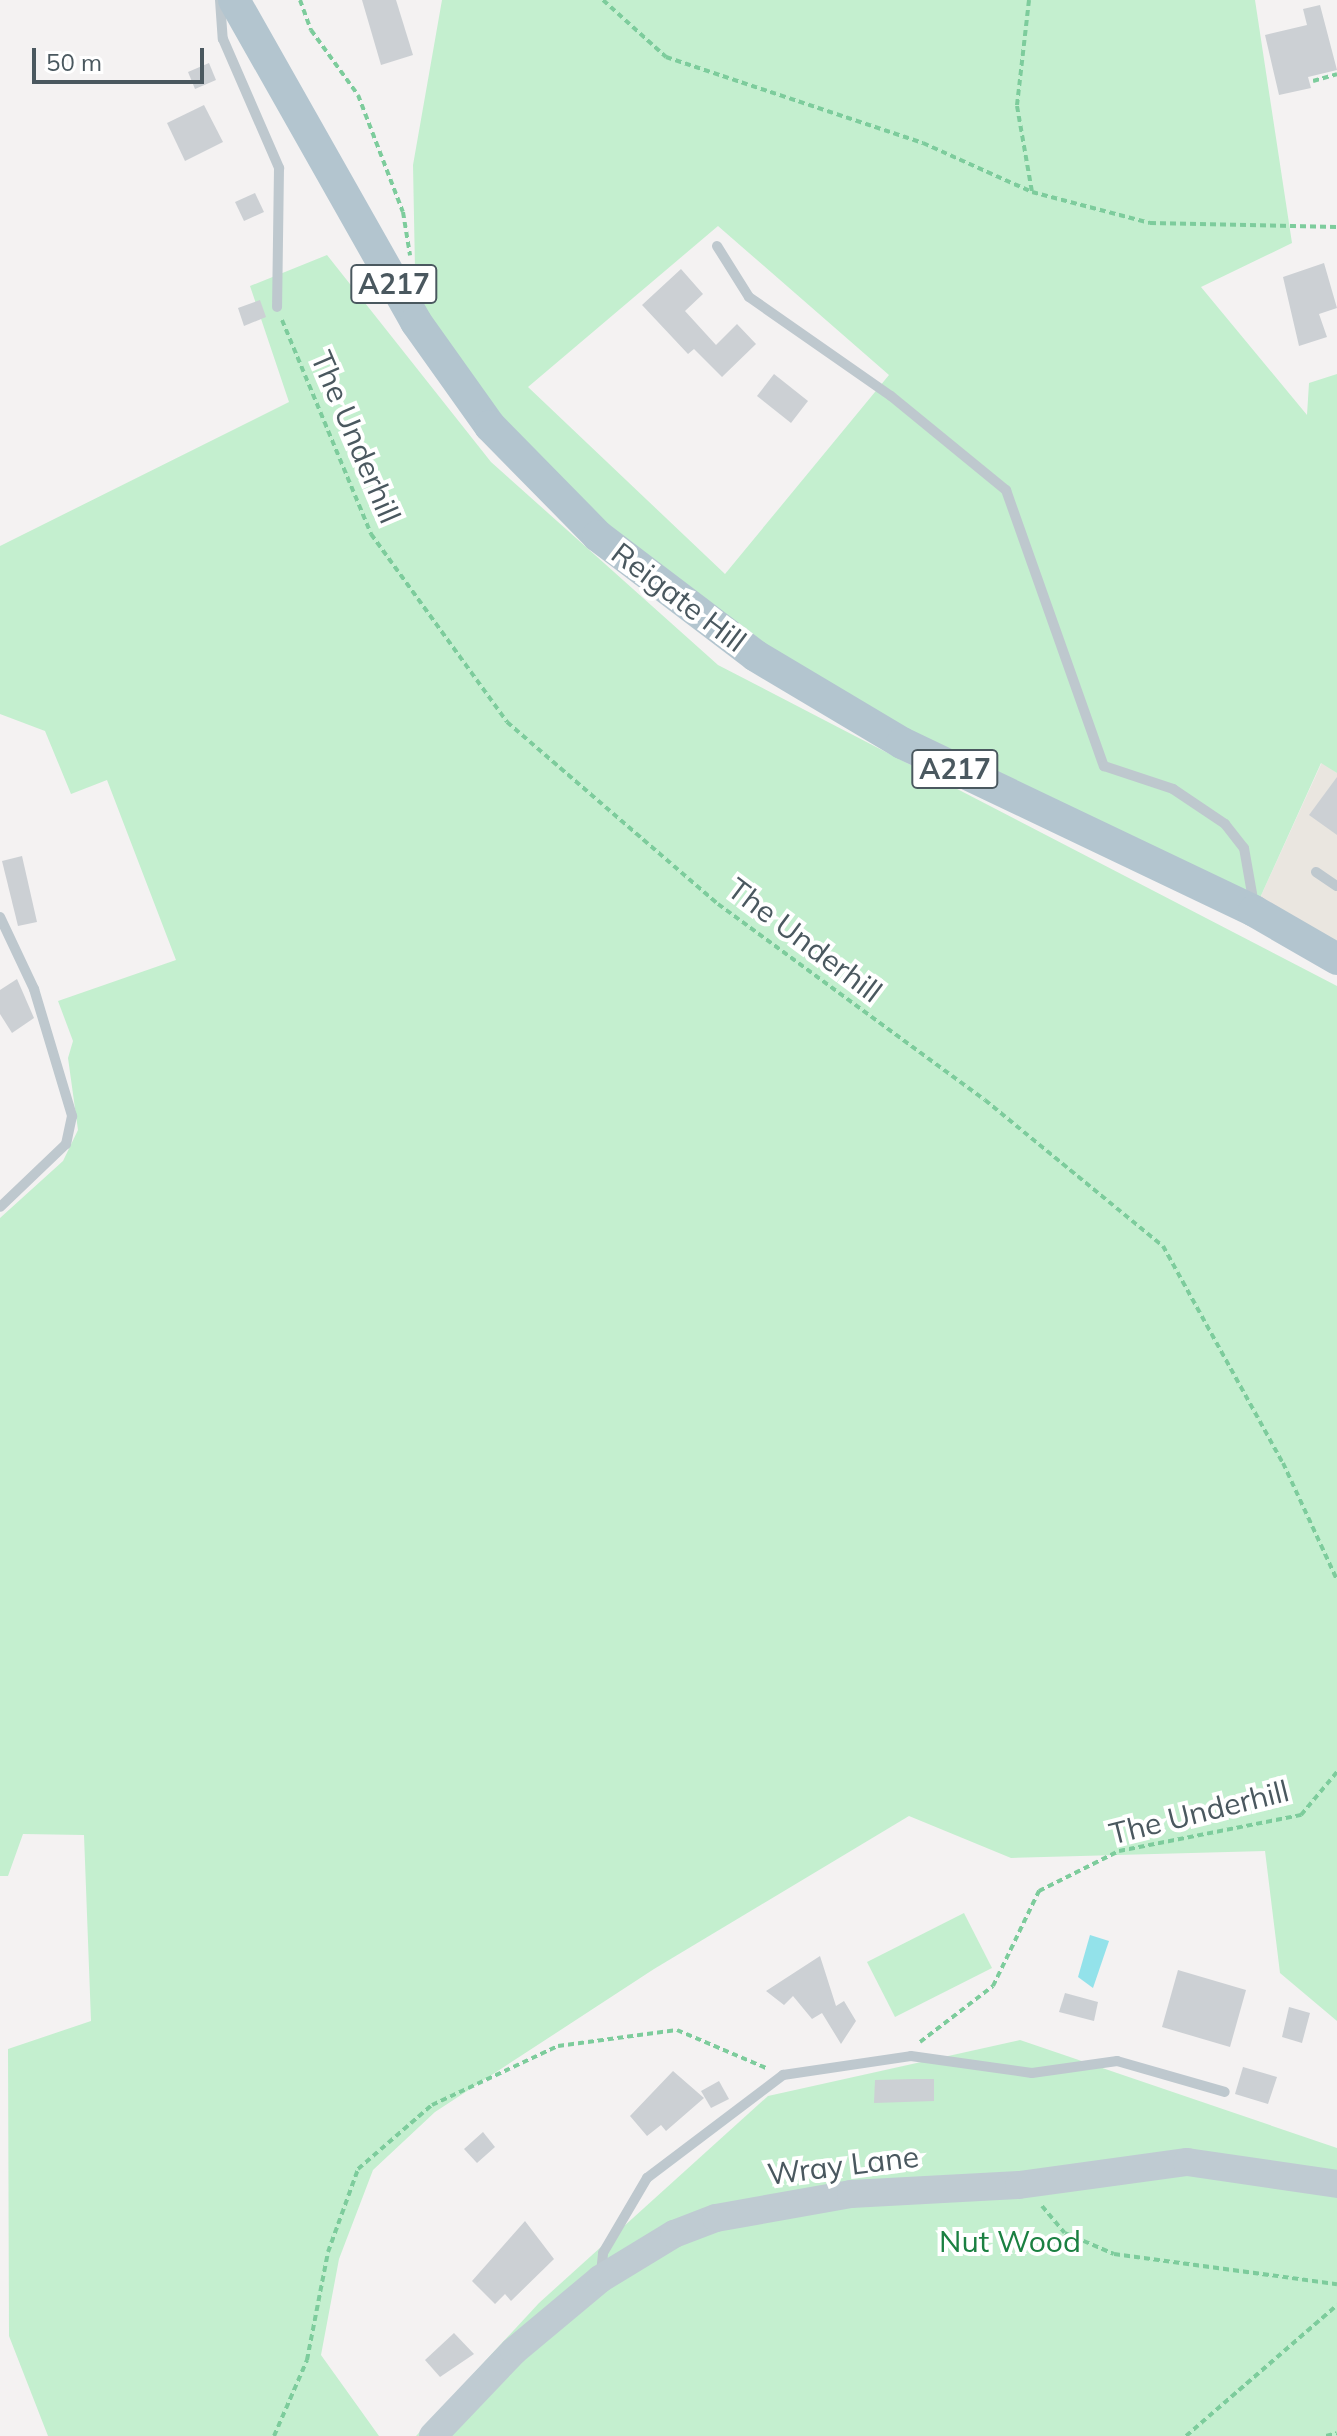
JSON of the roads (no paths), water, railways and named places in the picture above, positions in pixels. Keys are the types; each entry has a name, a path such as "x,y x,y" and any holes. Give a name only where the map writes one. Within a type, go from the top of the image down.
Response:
{"main road":[{"name":"Reigate Hill","path":"234,0 392,280 490,426 598,536 756,656 902,743 1254,911 1337,959"}],"street":[{"name":"Wray Lane","path":"433,2436 514,2351 600,2279 674,2234 716,2218 851,2194 1019,2185 1187,2162 1337,2184"}],"lane":[{"path":"220,0 223,39 279,168 277,307"},
{"path":"717,246 749,297 891,396 1006,490 1104,766 1173,789 1225,824 1244,848 1254,911"},
{"path":"1316,872 1337,886"},
{"path":"0,917 34,989 72,1116 66,1144 0,1207"},
{"path":"600,2279 603,2253 647,2178 783,2075 911,2056 1032,2073 1117,2061 1225,2092"}],"water":[{"path":"1090,1935 1109,1941 1093,1988 1078,1977"}],"park label":[{"name":"Nut Wood","path":"1010,2241"}]}
